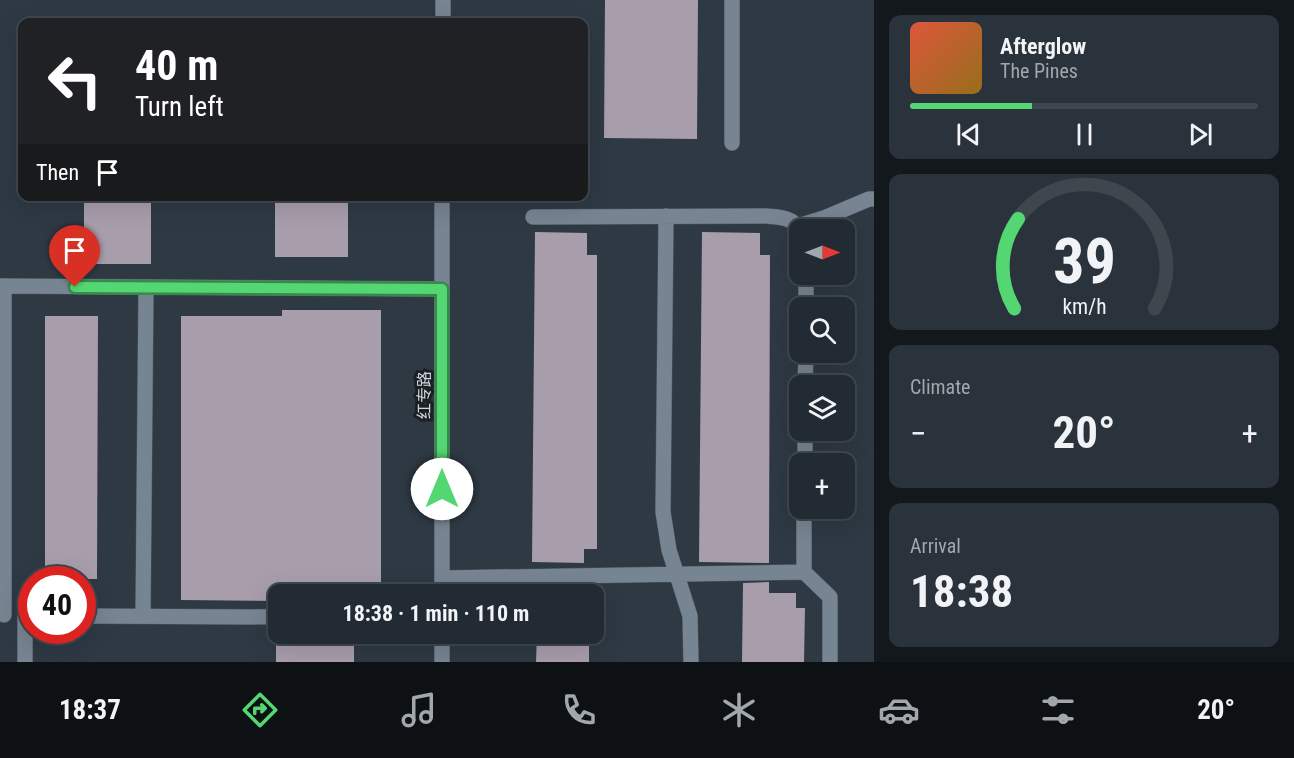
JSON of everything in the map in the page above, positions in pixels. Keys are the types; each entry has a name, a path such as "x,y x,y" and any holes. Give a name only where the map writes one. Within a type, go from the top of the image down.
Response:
{"street":[{"path":"443,0 443,18"},
{"path":"732,0 732,143"},
{"path":"822,219 874,199"},
{"name":"红专路","path":"442,201 442,584"},
{"path":"666,216 663,512 669,550 690,616 691,662"},
{"path":"533,217 766,216 785,217 789,220"},
{"path":"18,616 2,615 2,286 442,289"},
{"path":"143,616 146,287"},
{"path":"804,519 804,572"},
{"path":"442,578 804,572 830,597 830,662"},
{"path":"96,616 268,617"},
{"path":"25,662 26,644"},
{"path":"442,644 442,662"}],"building":[{"path":"605,0 698,0 697,139 604,138"},
{"path":"84,201 151,201 151,264 84,264"},
{"path":"275,201 348,201 348,257 275,257"},
{"path":"535,232 587,233 587,255 597,255 597,549 584,549 584,563 532,562"},
{"path":"702,232 760,233 760,255 770,255 769,563 699,562"},
{"path":"282,310 381,310 381,584 268,584 268,601 181,600 181,316 282,316"},
{"path":"45,316 98,316 97,579 96,566 45,566"},
{"path":"769,582 769,593 796,593 796,608 805,608 804,662 742,662 743,583"},
{"path":"276,644 354,644 354,662 276,662"},
{"path":"537,644 589,644 589,662 536,662"}],"route":[{"path":"75,287 442,289 442,489"}]}
